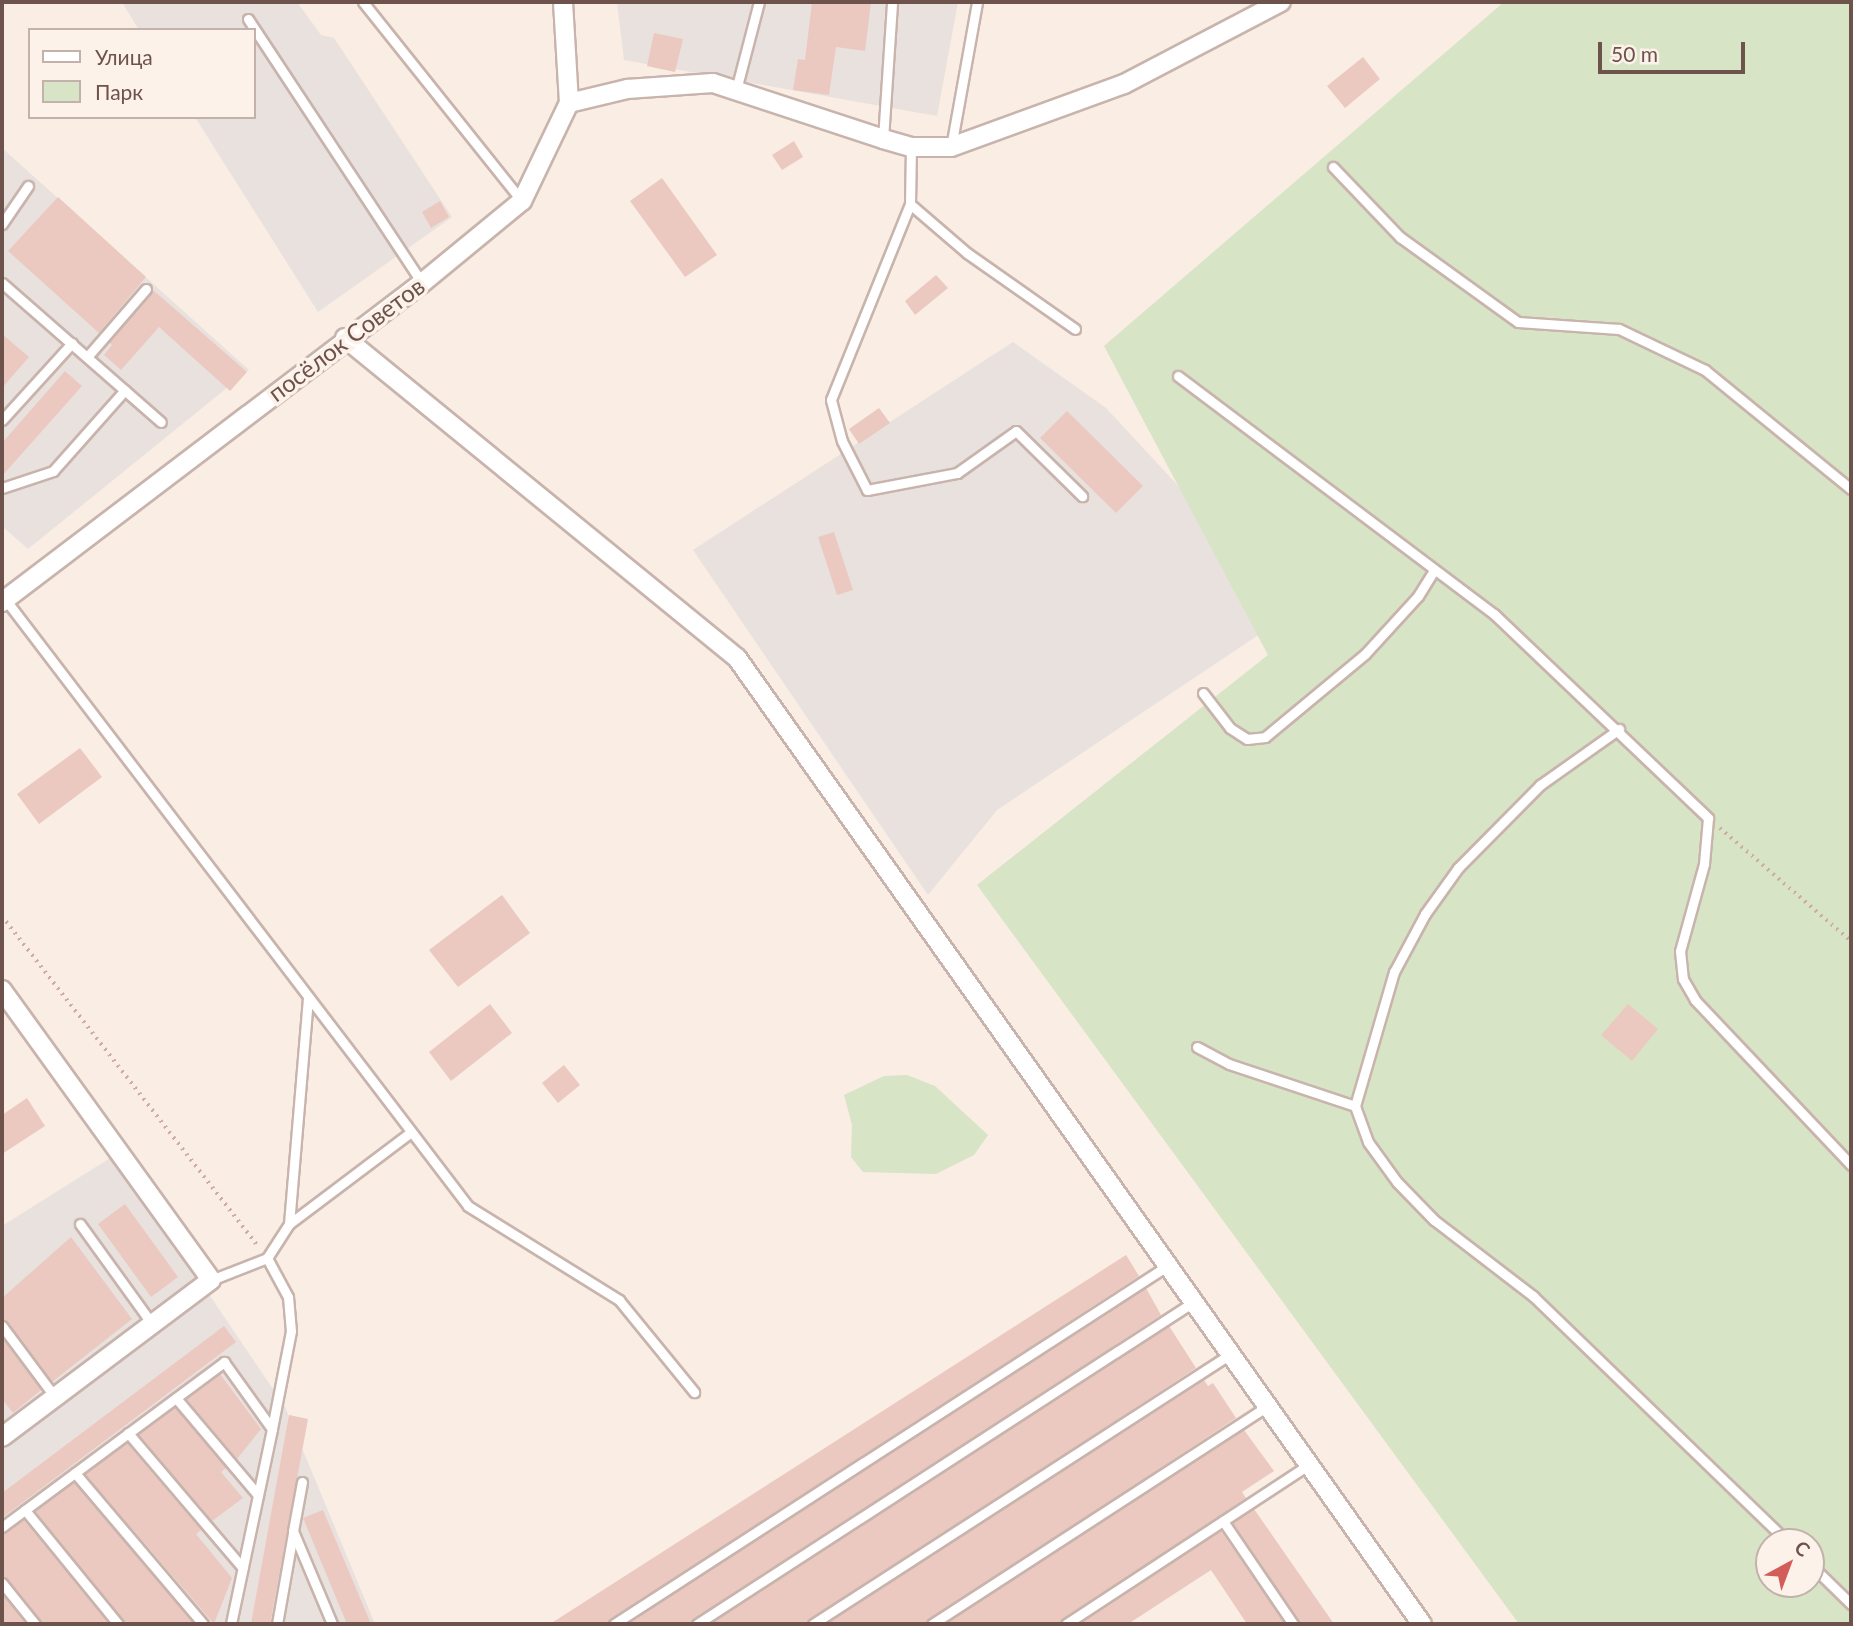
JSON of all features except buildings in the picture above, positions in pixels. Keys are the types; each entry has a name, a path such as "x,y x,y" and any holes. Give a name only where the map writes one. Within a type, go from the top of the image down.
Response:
{"street":[{"name":"посёлок Советов","path":"3,599 345,338 422,283 522,201 569,103 563,2"},
{"path":"569,103 627,89 713,83 911,147 951,147 1124,84 1281,2"},
{"path":"345,338 737,658 1232,1352 1422,1624"},
{"path":"2,990 211,1280 55,1397 5,1429"}],"lane":[{"path":"363,2 522,201"},
{"path":"736,90 759,2"},
{"path":"883,139 892,2"},
{"path":"951,147 977,2"},
{"path":"248,19 254,28"},
{"path":"256,31 422,283"},
{"path":"911,147 909,204 831,400 842,441 867,490 957,473 1016,431 1082,496"},
{"path":"1333,167 1400,237 1518,322 1619,329 1705,370 1851,489"},
{"path":"2,224 28,186"},
{"path":"909,204 967,253 1075,329"},
{"path":"2,283 161,422"},
{"path":"87,357 146,289"},
{"path":"2,420 72,343"},
{"path":"1178,376 1494,614 1619,729 1708,818 1704,864 1680,951 1684,979 1695,1000 1851,1165"},
{"path":"2,488 53,471 125,390"},
{"path":"1203,693 1230,729 1247,739 1265,737 1366,654 1418,596 1434,570"},
{"path":"3,599 468,1206 619,1300 694,1392"},
{"path":"1619,729 1540,785 1458,868 1425,914 1394,972 1355,1106 1368,1142 1397,1182 1434,1220 1533,1296 1773,1528"},
{"path":"289,1224 308,996"},
{"path":"1197,1047 1228,1065 1355,1106"},
{"path":"211,1280 267,1258 289,1224 411,1132"},
{"path":"80,1224 152,1324"},
{"path":"231,1624 292,1331 288,1297 267,1258"},
{"path":"614,1624 1170,1265"},
{"path":"697,1624 1195,1300"},
{"path":"2,1326 55,1397"},
{"path":"813,1624 1232,1352"},
{"path":"2,1527 224,1362 272,1429"},
{"path":"176,1398 258,1495"},
{"path":"932,1624 1269,1405"},
{"path":"128,1433 243,1568"},
{"path":"1066,1624 1310,1464"},
{"path":"75,1473 203,1624"},
{"path":"277,1624 302,1482"},
{"path":"25,1510 118,1624"},
{"path":"1223,1521 1293,1624"},
{"path":"293,1531 332,1624"},
{"path":"1825,1579 1851,1604"},
{"path":"2,1583 35,1624"}],"path":[{"path":"1708,818 1851,941"},
{"path":"2,916 267,1258"}],"shaded area":[{"path":"122,2 297,2 321,35 334,38 452,217 318,312 196,119 256,119 256,28 138,28"},
{"path":"617,2 958,2 937,116 624,60"},
{"path":"2,148 249,370 28,549 2,526"},
{"path":"1013,342 1106,408 1294,611 997,810 928,895 693,550"},
{"path":"115,1155 285,1407 375,1624 2,1624 2,1226"}],"green space":[{"path":"1504,2 1851,2 1851,1624 1519,1624 977,885 1268,655 1104,346"},
{"path":"907,1075 935,1086 988,1135 974,1155 936,1174 863,1172 851,1157 852,1125 844,1095 884,1076"}]}
